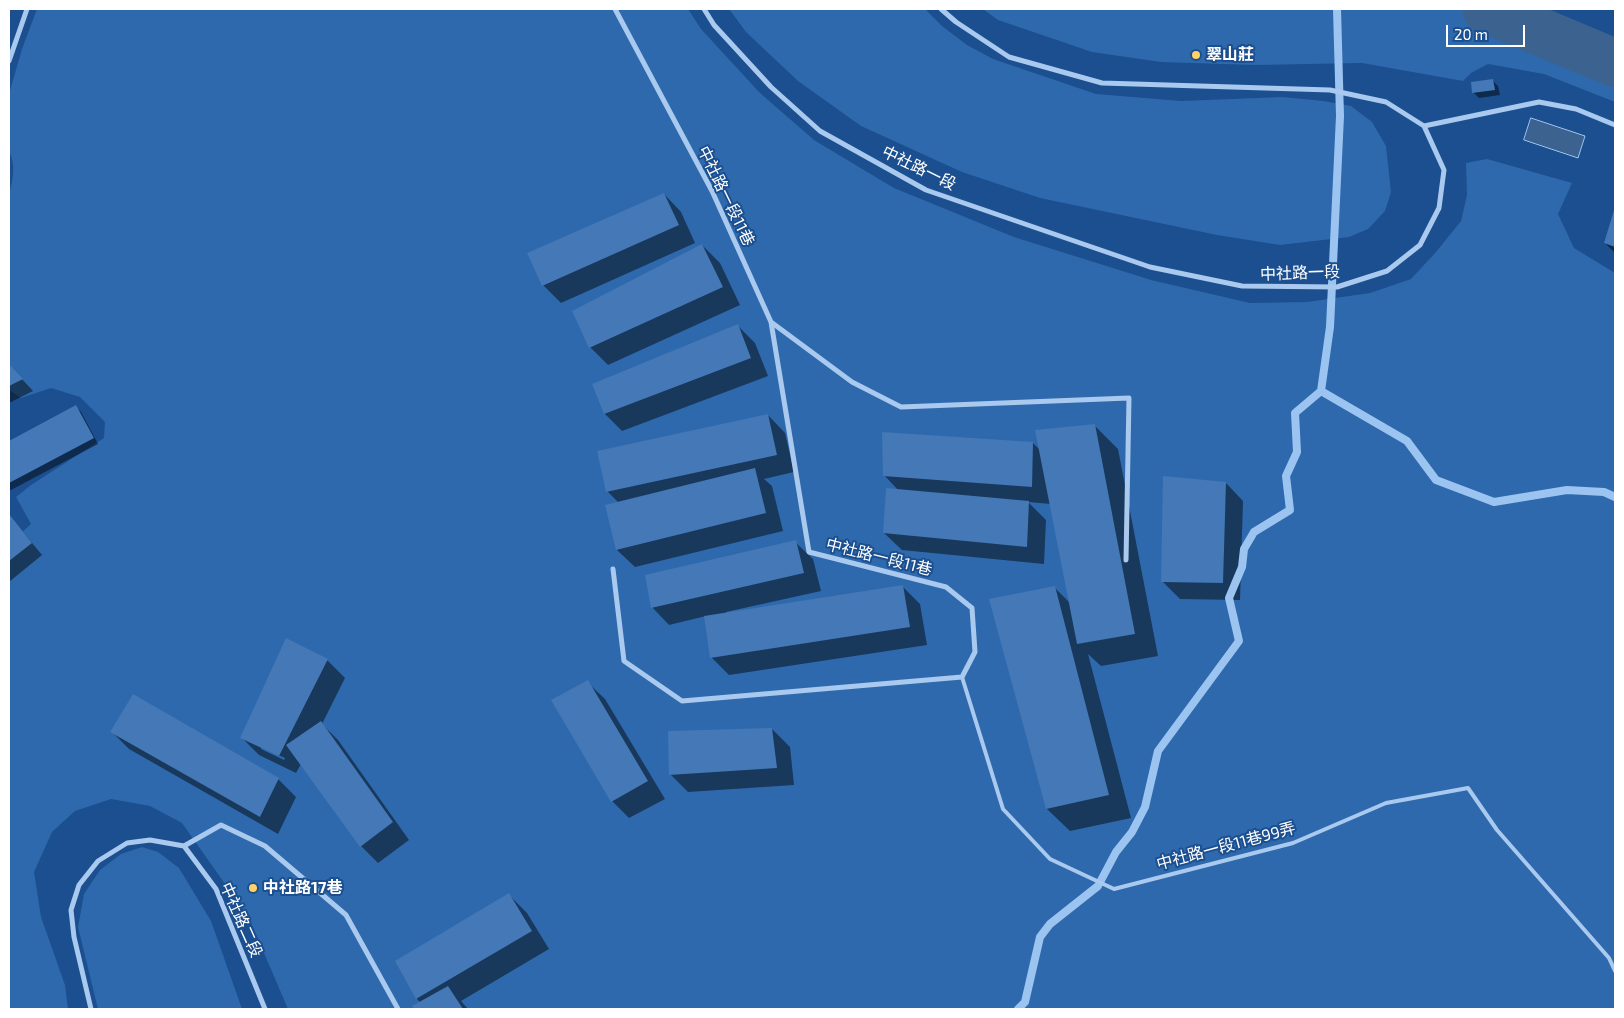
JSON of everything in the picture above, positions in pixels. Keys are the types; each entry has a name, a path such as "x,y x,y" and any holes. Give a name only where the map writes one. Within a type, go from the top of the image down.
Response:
{"street":[{"path":"9,61 27,9"},
{"name":"中社路一段11巷","path":"615,9 712,190 771,322 809,552 946,587 972,608 976,652 962,677"},
{"name":"中社路一段","path":"704,9 714,25 771,87 820,131 926,190 1150,267 1242,286 1337,287 1387,271 1420,246 1439,208 1444,170 1424,126"},
{"path":"941,9 956,22 1009,57 1102,83 1330,90 1386,102 1424,126 1539,102 1576,109 1615,125"},
{"path":"771,322 852,382 901,407 1130,398 1126,560"},
{"path":"613,569 624,661 682,701 962,677"},
{"path":"90,1009 71,910 79,885 98,861 127,843 150,840 184,846 221,825 265,846 346,915 398,1009"},
{"name":"中社路二段","path":"184,846 216,889 265,1009"}],"lane":[{"name":"中社路一段11巷99弄","path":"962,677 1003,809 1050,859 1114,889 1293,843 1386,803 1468,788 1497,830 1609,958 1615,971"}],"shaded area":[{"path":"37,9 688,9 701,29 760,93 814,140 894,188 1014,237 1151,280 1250,303 1307,302 1370,293 1411,279 1461,221 1467,195 1466,163 1487,159 1572,183 1558,214 1574,248 1615,273 1615,1009 288,1009 249,918 182,823 150,806 111,799 75,811 52,832 34,872 41,917 65,985 68,1009 9,1009 9,544 31,524 16,497 31,485 104,438 105,422 80,397 51,388 21,398 9,390 9,194 13,178 13,167 9,151 9,94 22,49"},
{"path":"729,9 925,9 942,26 967,45 993,59 1096,94 1181,101 1283,97 1351,106 1372,122 1386,146 1391,192 1385,211 1368,229 1349,237 1280,245 1217,235 1040,198 962,172 861,126 798,81 746,32"},
{"path":"983,9 1468,9 1615,70 1615,102 1544,74 1488,64 1471,73 1463,81 1362,63 1255,65 1161,62 1092,52 998,20"},
{"path":"1531,118 1585,136 1578,158 1524,140"},
{"path":"142,847 158,852 179,868 211,921 242,1009 98,1009 78,927 84,894 100,870 121,854"}],"building":[{"path":"1493,79 1495,90 1472,93 1471,82"},
{"path":"664,193 679,225 542,286 527,253"},
{"path":"1615,207 1615,247 1604,243"},
{"path":"702,244 723,287 589,348 572,311"},
{"path":"738,324 751,358 604,414 592,384"},
{"path":"9,364 23,379 9,386"},
{"path":"76,405 94,438 9,483 9,441"},
{"path":"768,414 777,455 606,492 597,451"},
{"path":"1095,424 1135,634 1077,644 1035,430"},
{"path":"882,432 1033,442 1032,487 883,476"},
{"path":"755,468 766,513 616,550 605,505"},
{"path":"1163,476 1226,482 1223,583 1161,582"},
{"path":"886,488 1029,501 1027,547 883,533"},
{"path":"9,514 32,543 9,561"},
{"path":"796,540 804,573 651,608 645,575"},
{"path":"903,585 910,627 710,658 704,616"},
{"path":"1055,586 1109,795 1046,809 989,599"},
{"path":"286,638 328,659 279,756 240,738"},
{"path":"588,680 648,781 611,802 551,700"},
{"path":"133,694 279,778 260,817 110,732"},
{"path":"321,721 393,822 360,847 286,745"},
{"path":"772,728 777,768 669,775 668,731"},
{"path":"509,893 532,931 416,999 395,961"},
{"path":"448,986 463,1009 414,1009 412,1006"}],"waterway":[{"path":"1018,1009 1025,1002 1040,937 1050,924 1098,886 1116,852 1132,832 1145,807 1158,751 1239,641 1229,598 1242,567 1244,549 1254,532 1290,510 1286,476 1297,452 1295,413 1321,391 1330,327 1340,116 1337,9"},
{"path":"1486,9 1615,63"},
{"path":"1321,391 1407,441 1436,480 1494,502 1567,490 1604,492 1615,497"}],"place":[{"name":"翠山莊","path":"1196,55"},
{"name":"中社路17巷","path":"253,888"}]}
